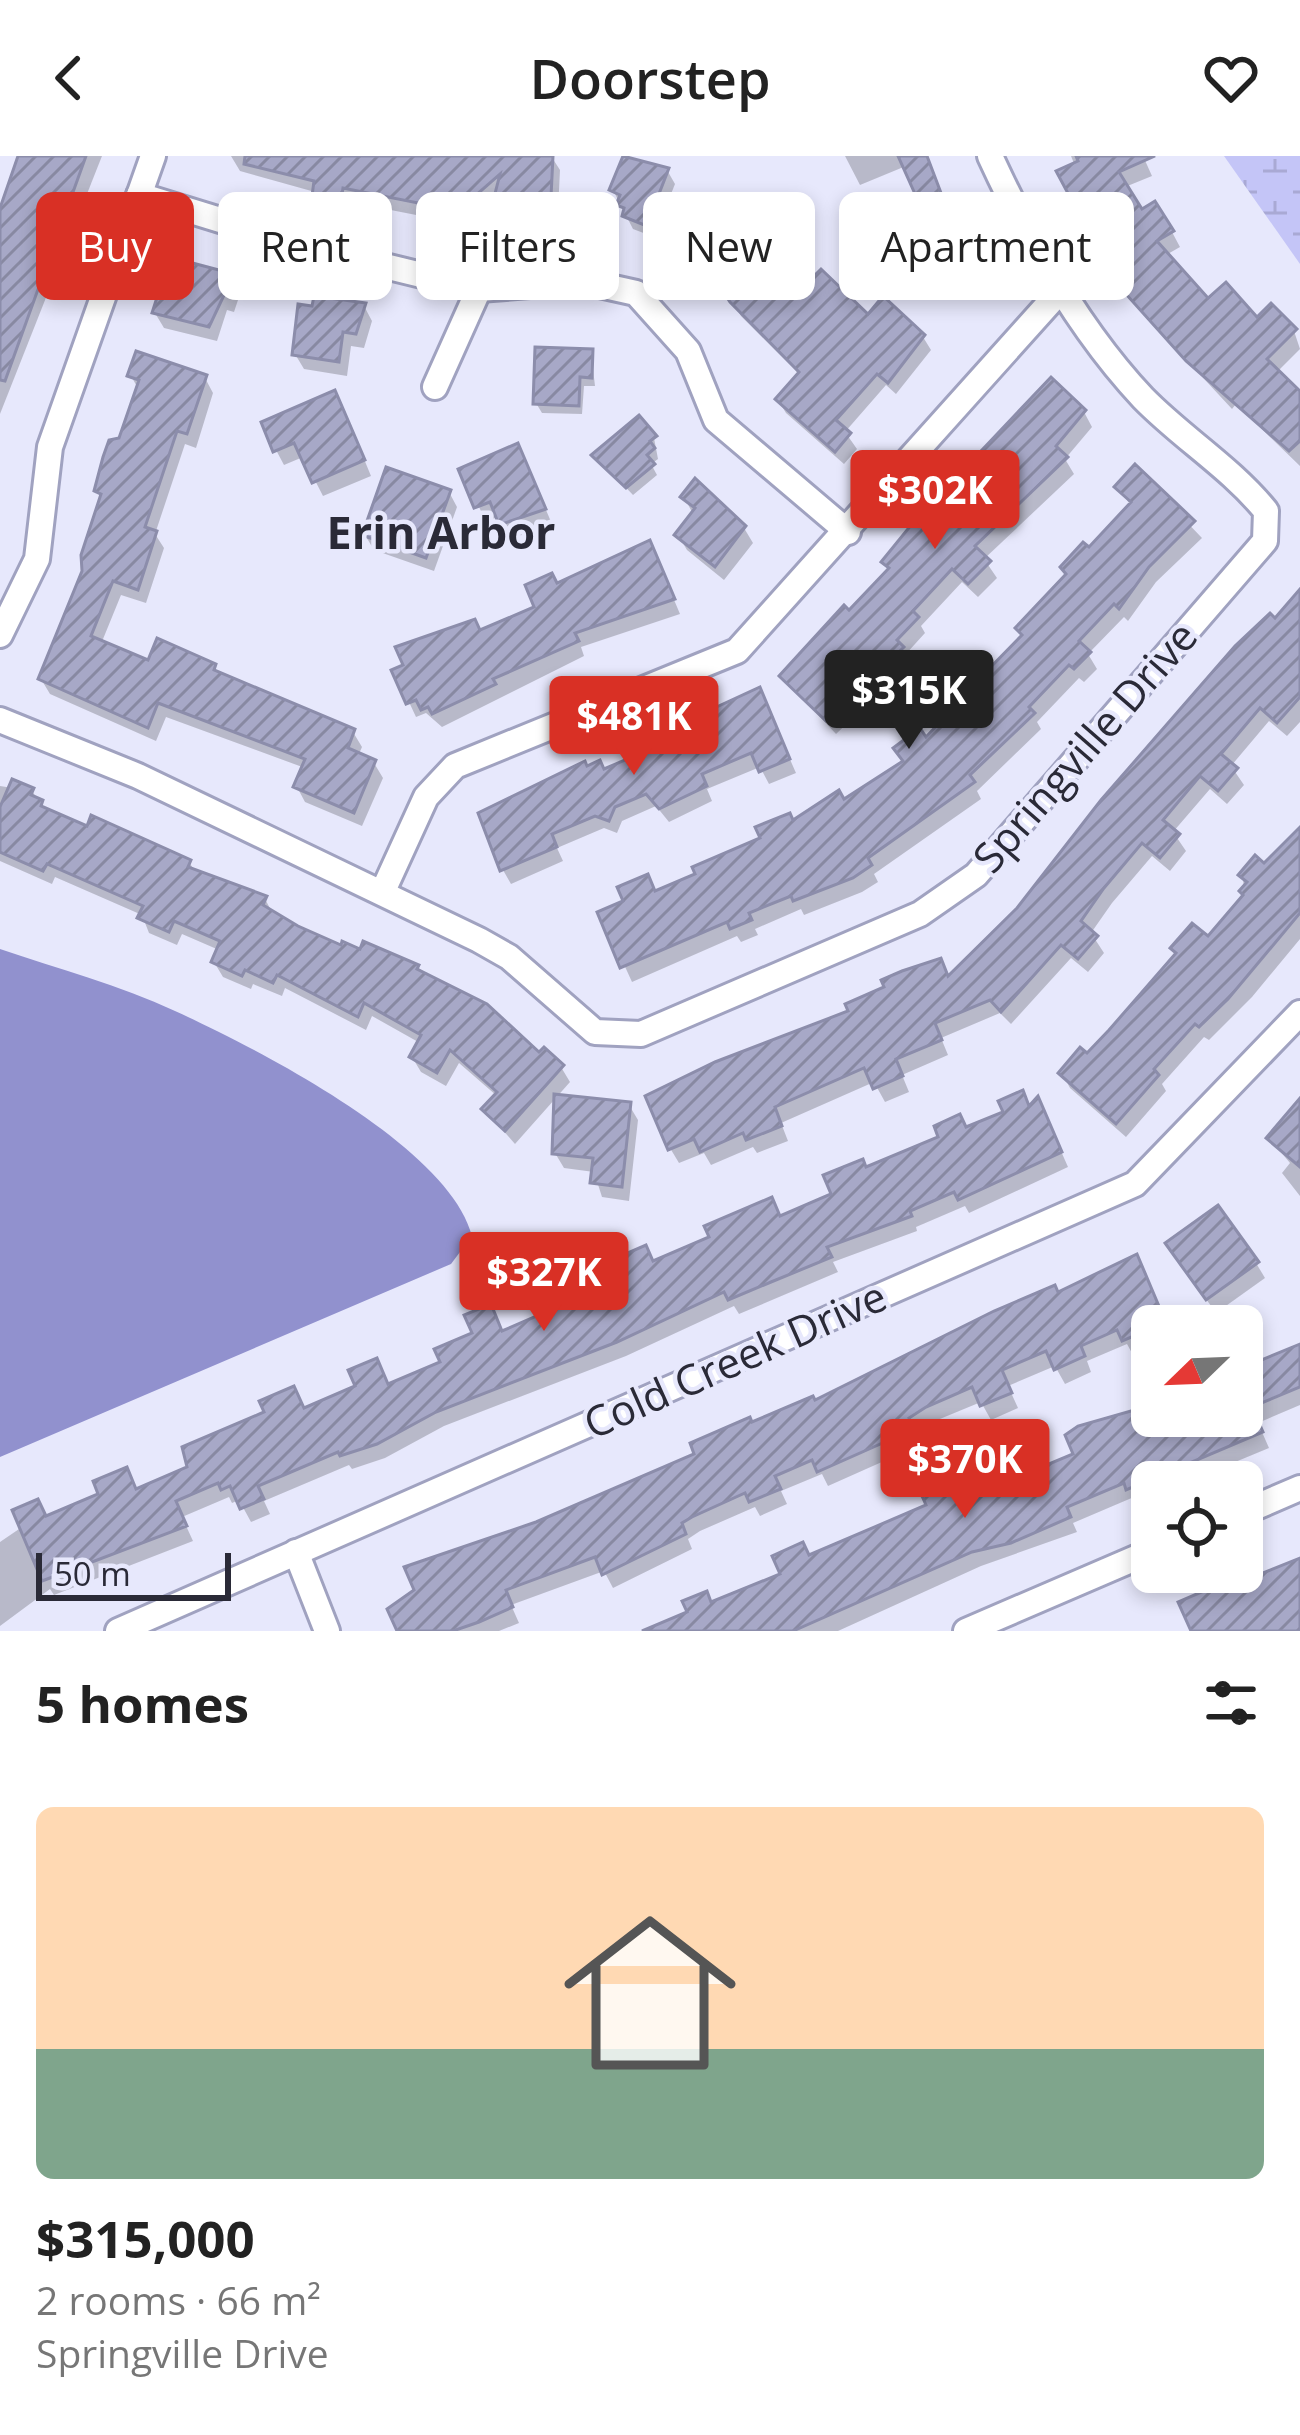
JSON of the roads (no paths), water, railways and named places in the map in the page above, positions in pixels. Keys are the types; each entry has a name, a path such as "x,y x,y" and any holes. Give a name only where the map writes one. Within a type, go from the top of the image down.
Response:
{"street":[{"path":"140,192 153,156"},
{"name":"Springville Drive","path":"990,156 1009,192"},
{"path":"194,212 416,274"},
{"path":"619,289 636,293 688,351 716,420 848,532"},
{"path":"0,635 37,560 50,447 102,300"},
{"path":"435,387 474,300"},
{"path":"383,891 426,797 454,766 737,651 1052,300"},
{"name":"Springville Drive","path":"0,720 137,776 383,891 509,957 596,1032 622,1037 641,1034 920,914 976,875 1265,542 1266,511 1246,487 1143,398 1069,300"},
{"name":"Cold Creek Drive","path":"118,1631 1135,1184 1300,1013"},
{"path":"1263,1504 1300,1488"},
{"path":"296,1552 327,1631"},
{"path":"966,1631 1131,1560"}],"district":[{"name":"Erin Arbor","path":"441,533"}]}
